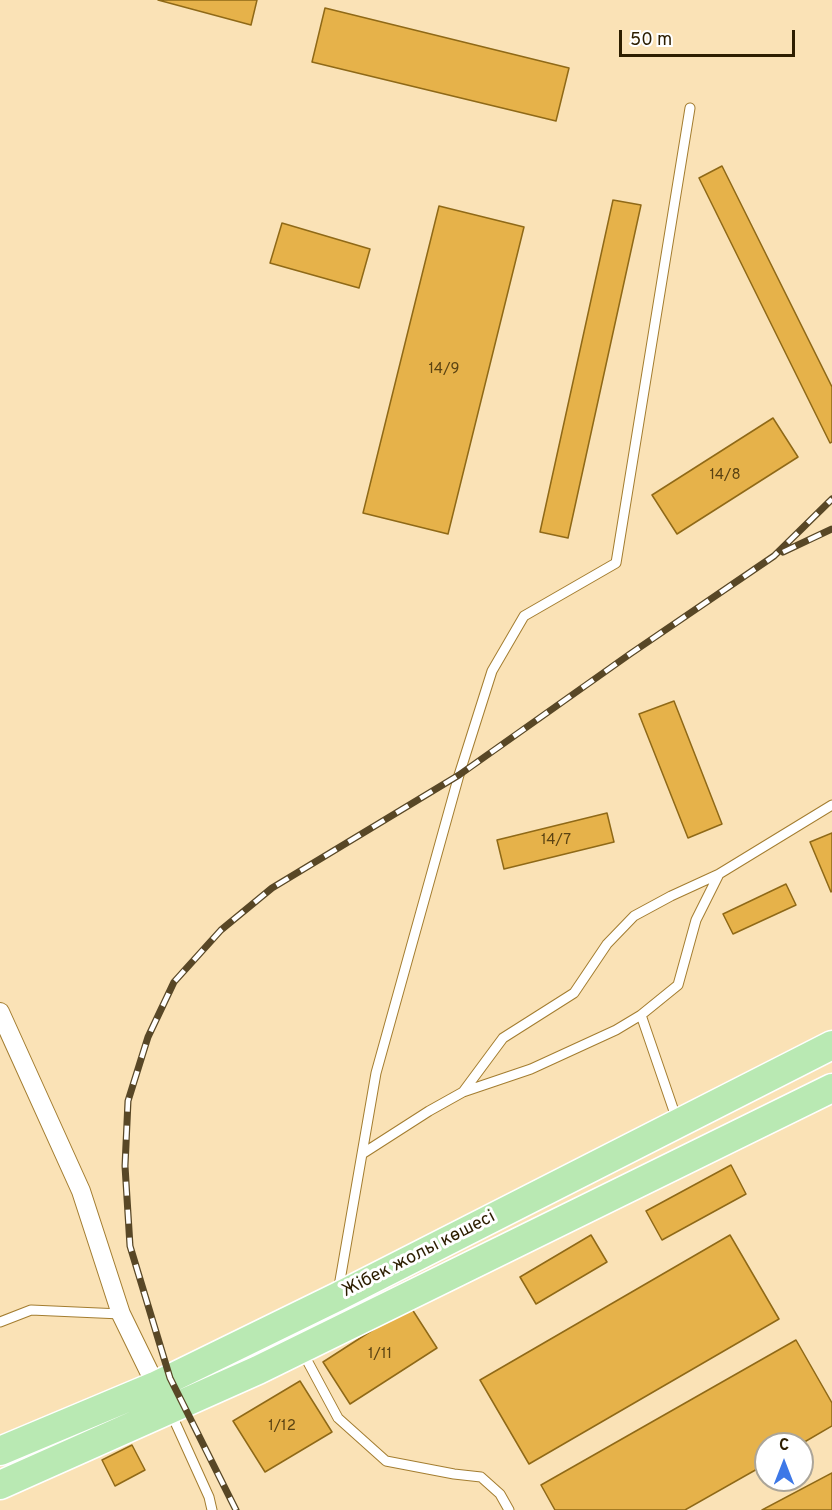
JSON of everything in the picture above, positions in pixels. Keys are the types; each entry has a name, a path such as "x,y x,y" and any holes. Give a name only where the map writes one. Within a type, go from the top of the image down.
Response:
{"main road":[{"name":"Жібек жолы көшесі","path":"0,1485 162,1397 337,1297 832,1045"},
{"name":"Жібек жолы көшесі","path":"0,1451 162,1397 258,1370 832,1088"}],"street":[{"path":"0,1012 81,1191 120,1314 162,1397"}],"lane":[{"path":"337,1297 376,1073 459,775 492,671 524,616 616,563 690,108"},
{"path":"463,1092 503,1038 574,993 608,944 634,915 719,874 832,805"},
{"path":"362,1154 463,1092 531,1069 616,1030 641,1015 678,985 696,920 719,874"},
{"path":"641,1015 678,1124"},
{"path":"0,1322 31,1310 120,1314"},
{"path":"301,1348 339,1418 386,1461 481,1477 500,1494 509,1510"},
{"path":"162,1397 209,1497 212,1510"}],"building":[{"path":"158,0 257,0 251,25"},
{"path":"325,8 569,68 556,121 312,62"},
{"path":"722,166 832,387 832,442 830,443 699,178"},
{"path":"613,200 641,205 568,538 540,532"},
{"path":"439,206 524,227 448,534 363,513"},
{"path":"282,223 370,249 359,288 270,263"},
{"path":"773,418 798,457 677,534 652,495"},
{"path":"674,701 722,824 688,838 639,714"},
{"path":"607,813 614,842 504,869 497,840"},
{"path":"832,833 832,891 831,892 810,842"},
{"path":"786,884 796,905 733,934 723,914"},
{"path":"731,1165 746,1194 662,1240 646,1211"},
{"path":"591,1235 607,1262 536,1304 520,1277"},
{"path":"730,1235 779,1319 529,1464 480,1380"},
{"path":"410,1306 437,1348 350,1404 323,1362"},
{"path":"796,1340 832,1403 832,1426 814,1436 814,1432 754,1432 754,1471 685,1510 555,1510 541,1485"},
{"path":"300,1381 332,1432 265,1472 233,1421"},
{"path":"132,1445 145,1470 115,1486 102,1460"},
{"path":"832,1473 832,1510 762,1510 796,1492 814,1492 814,1483"}],"railway":[{"path":"236,1510 170,1378 130,1246 125,1166 128,1101 148,1037 174,982 221,930 272,888 459,775 774,556 832,499"},
{"path":"783,552 832,529"}]}
